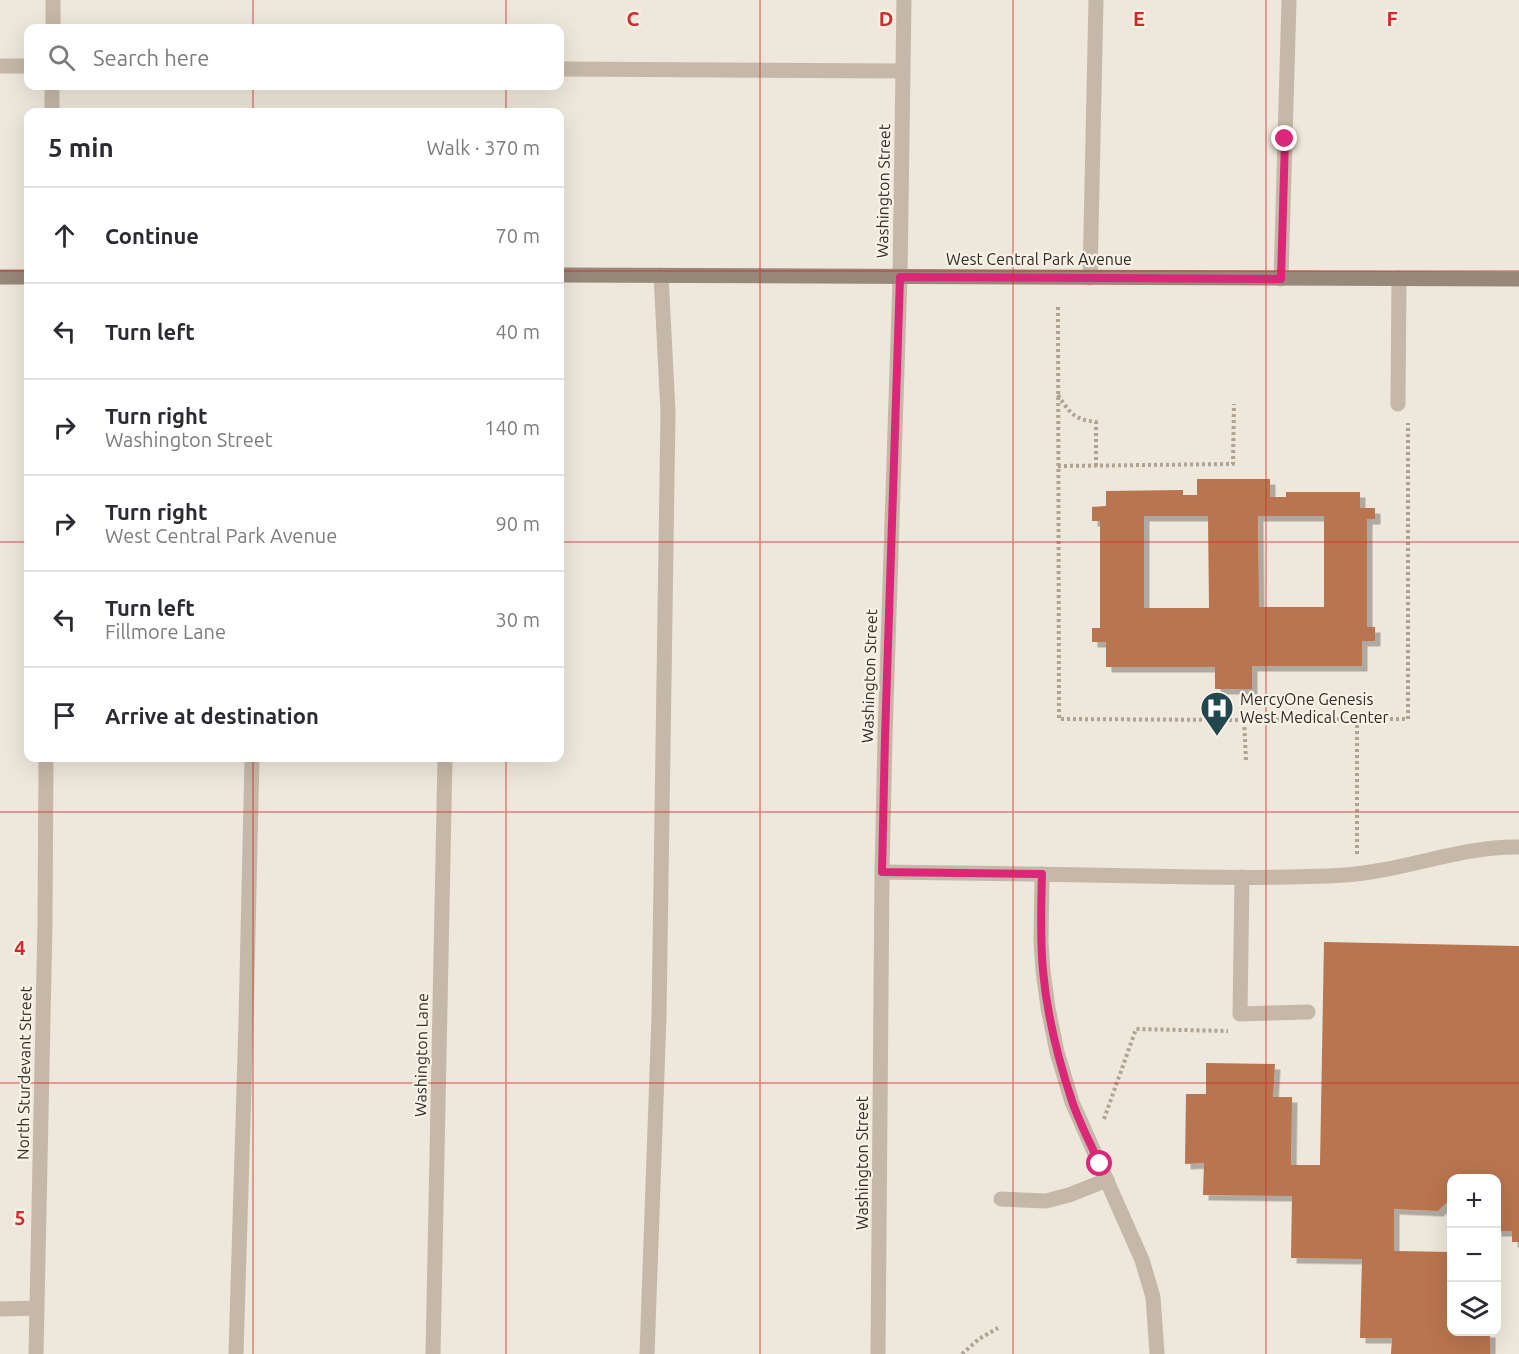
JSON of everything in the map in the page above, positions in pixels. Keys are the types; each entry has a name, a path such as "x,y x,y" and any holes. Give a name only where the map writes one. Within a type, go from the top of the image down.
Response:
{"main road":[{"name":"West Central Park Avenue","path":"564,275 1519,279"},
{"path":"0,277 24,277"}],"street":[{"path":"53,0 53,24"},
{"name":"Washington Street","path":"878,1354 882,872 900,277 904,0"},
{"path":"1090,278 1096,0"},
{"path":"1281,279 1289,0"},
{"path":"0,66 24,66"},
{"path":"564,69 903,71"},
{"path":"52,90 52,108"},
{"path":"648,1354 659,1017 668,424 661,275"},
{"path":"1399,278 1403,410"},
{"name":"North Sturdevant Street","path":"36,1354 46,762"},
{"path":"236,1354 252,762"},
{"name":"Washington Lane","path":"433,1354 445,762"},
{"path":"882,872 1280,878 1398,868 1490,848 1519,847"},
{"path":"1042,874 1043,971 1057,1052 1072,1102 1142,1260 1154,1297 1157,1354"},
{"path":"1242,877 1240,1014 1308,1012"},
{"path":"1001,1199 1046,1200 1069,1195 1107,1180"},
{"path":"0,1309 37,1308"}],"path":[{"path":"1058,307 1059,719 1408,719 1403,410"},
{"path":"1058,394 1068,410 1080,420 1096,422 1096,466"},
{"path":"1058,466 1233,464 1234,404"},
{"path":"1357,719 1358,873"},
{"path":"1244,720 1246,760"},
{"path":"1100,1114 1103,1121 1136,1029 1240,1031 1240,1014"},
{"path":"962,1354 978,1339 998,1328"}],"building":[{"path":"1197,479 1270,479 1270,497 1286,497 1286,492 1360,492 1360,508 1375,508 1375,519 1367,519 1367,627 1375,627 1375,641 1362,641 1362,666 1252,666 1252,689 1215,689 1215,667 1106,667 1106,642 1092,642 1092,628 1100,628 1100,521 1092,521 1092,507 1106,506 1106,491 1183,490 1183,495 1197,495","holes":["1144,516 1208,516 1209,608 1144,608","1258,516 1324,516 1324,607 1259,607"]},
{"path":"1324,942 1519,946 1519,1242 1512,1242 1512,1231 1501,1231 1501,1174 1447,1174 1447,1202 1438,1211 1394,1209 1394,1251 1447,1252 1447,1336 1490,1336 1490,1354 1391,1354 1392,1338 1360,1338 1362,1259 1291,1258 1292,1196 1203,1195 1204,1163 1185,1164 1186,1094 1206,1094 1206,1063 1275,1064 1273,1097 1292,1097 1291,1165 1320,1165"}],"place":[{"name":"MercyOne Genesis West Medical Center","path":"1217,737"}],"route":[{"path":"1100,1164 1072,1102 1057,1052 1048,1008 1041,941 1042,874 882,872 900,277 1281,279 1285,139"}]}
